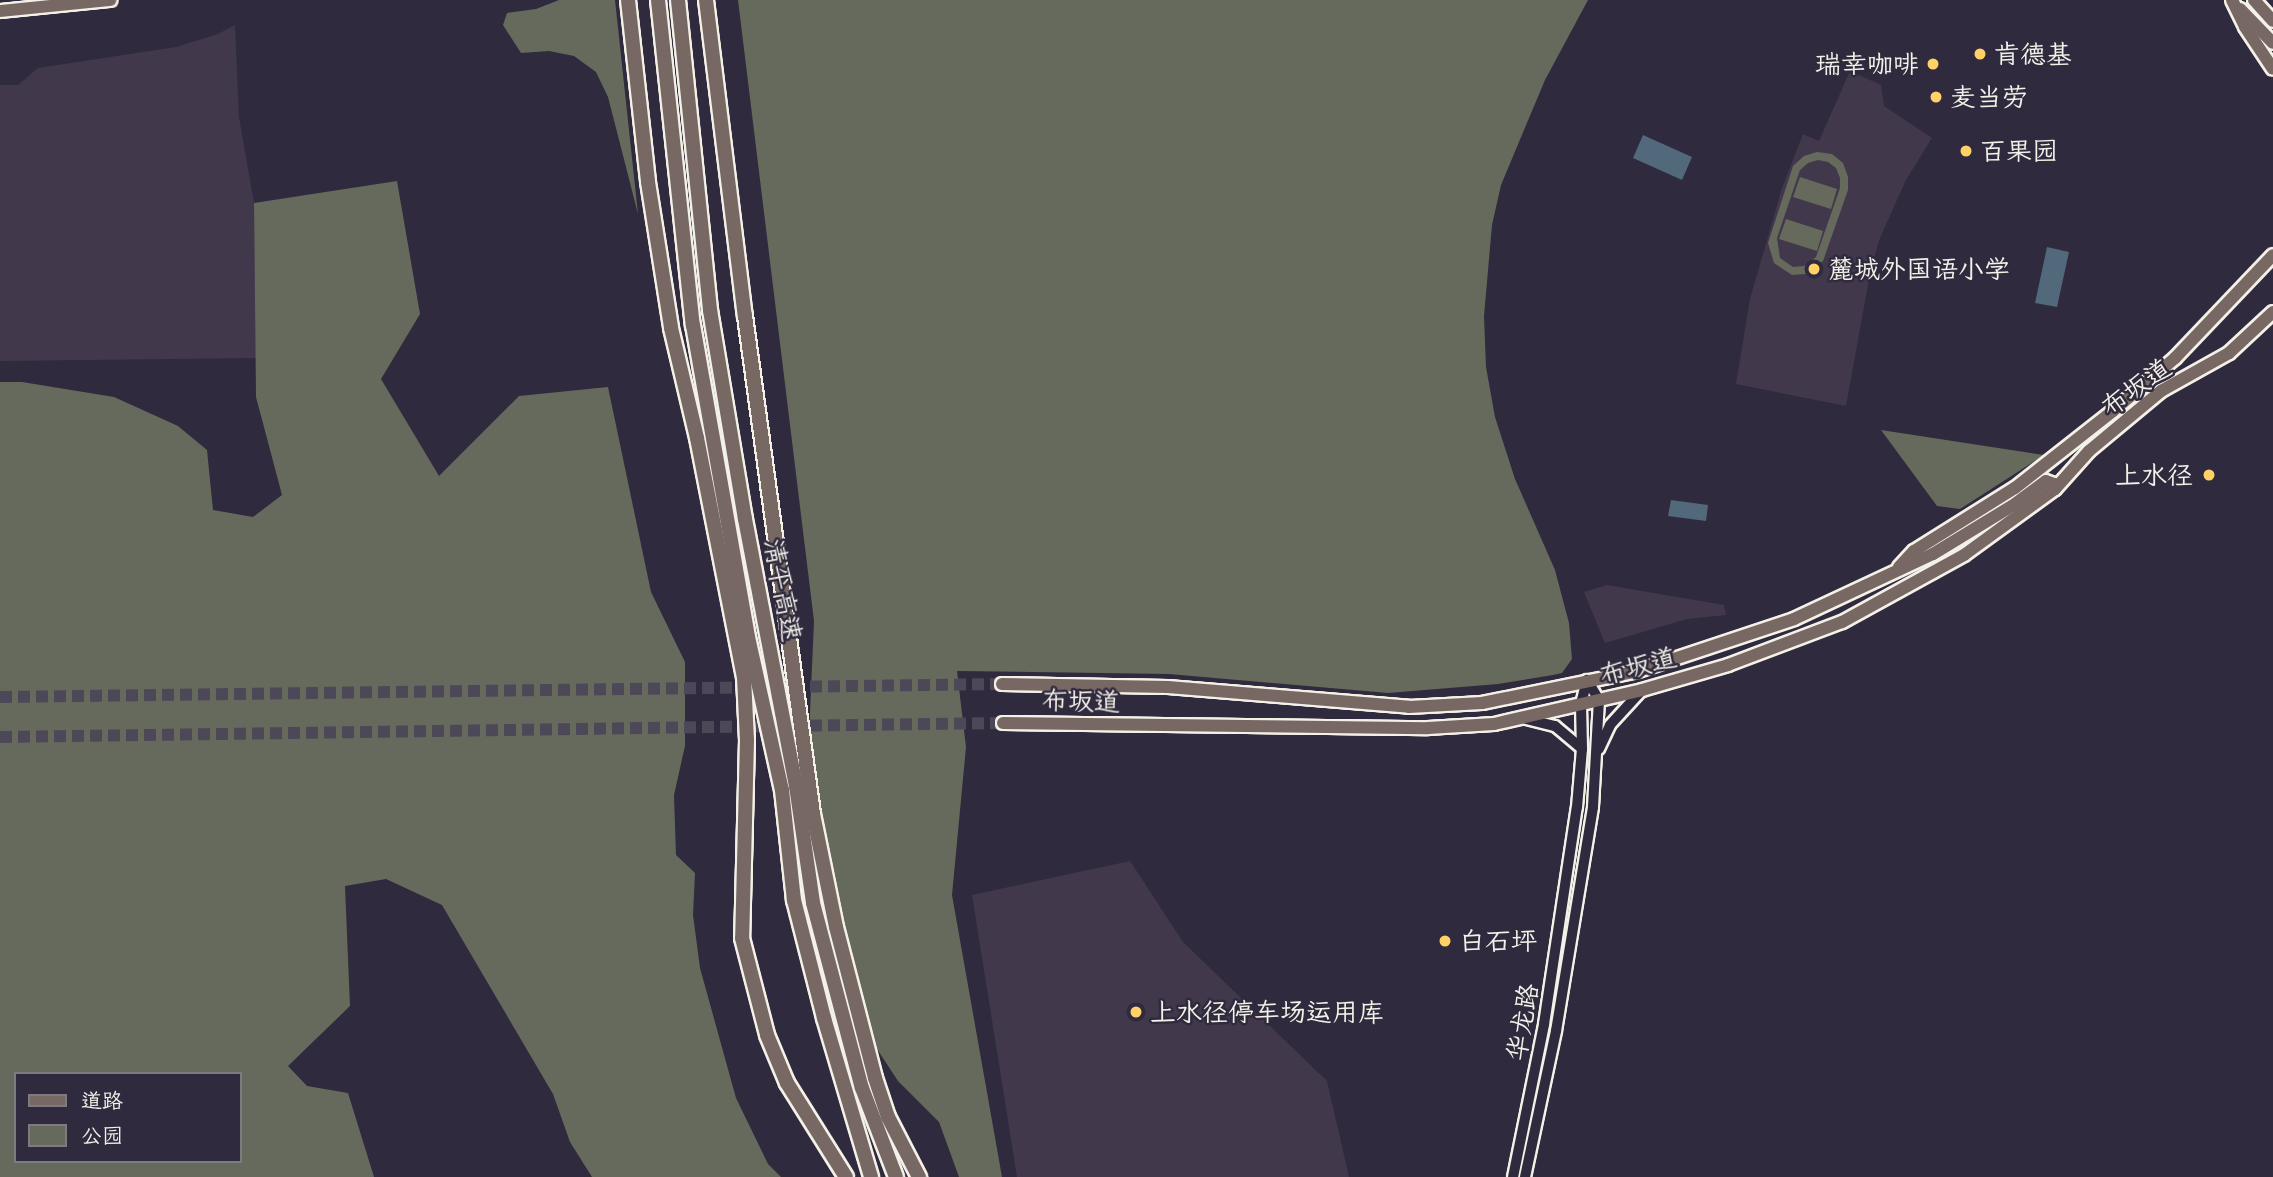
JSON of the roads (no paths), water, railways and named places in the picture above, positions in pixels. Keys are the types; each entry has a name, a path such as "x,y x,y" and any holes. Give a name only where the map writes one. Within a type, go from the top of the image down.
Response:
{"highway":[{"path":"628,0 648,182 671,328 697,438 744,677 747,740 742,938 767,1035 787,1083 846,1177"},
{"name":"清平高速","path":"659,0 694,325 748,637 782,790 794,900 824,1018 871,1177"},
{"name":"清平高速","path":"678,0 710,310 745,519 796,786 813,904 862,1088 895,1177"},
{"path":"706,0 745,316 813,814 836,928 875,1078 888,1117 919,1177"}],"main road":[{"path":"0,11 110,0"},
{"path":"2232,0 2273,43"},
{"path":"2232,0 2245,27 2273,69"},
{"path":"2254,0 2273,21"},
{"path":"0,18 39,9"},
{"path":"1896,569 1923,545 2015,488 2113,411 2175,358 2273,255"},
{"name":"布坂道","path":"1003,723 1428,728 1494,724 1642,691 1778,648 1842,622 1964,555 2146,404 2229,353 2273,312"},
{"name":"布坂道","path":"1002,684 1168,687 1409,707 1482,703 1638,671 1794,620 1896,569 1933,554 2050,485"}],"street":[{"path":"1587,680 1599,700"},
{"name":"华龙路","path":"1513,1177 1544,1024 1577,807 1582,749 1581,704 1587,680"},
{"path":"1596,756 1610,725 1624,706 1642,691"},
{"name":"华龙路","path":"1525,1177 1556,1031 1593,807 1599,700"},
{"path":"1521,718 1555,726 1582,749"}],"water":[{"path":"1643,135 1692,157 1682,180 1633,158"},
{"path":"2047,247 2069,252 2057,307 2035,303"},
{"path":"1671,500 1708,505 1706,521 1668,516"}],"tunnel":[{"path":"0,697 1002,684"},
{"path":"0,737 1003,723"}],"place":[{"name":"肯德基","path":"1980,54"},
{"name":"瑞幸咖啡","path":"1933,64"},
{"name":"麦当劳","path":"1936,97"},
{"name":"百果园","path":"1966,151"},
{"name":"麓城外国语小学","path":"1814,269"},
{"name":"上水径","path":"2209,475"},
{"name":"白石坪","path":"1445,941"},
{"name":"上水径停车场运用库","path":"1136,1012"}]}
